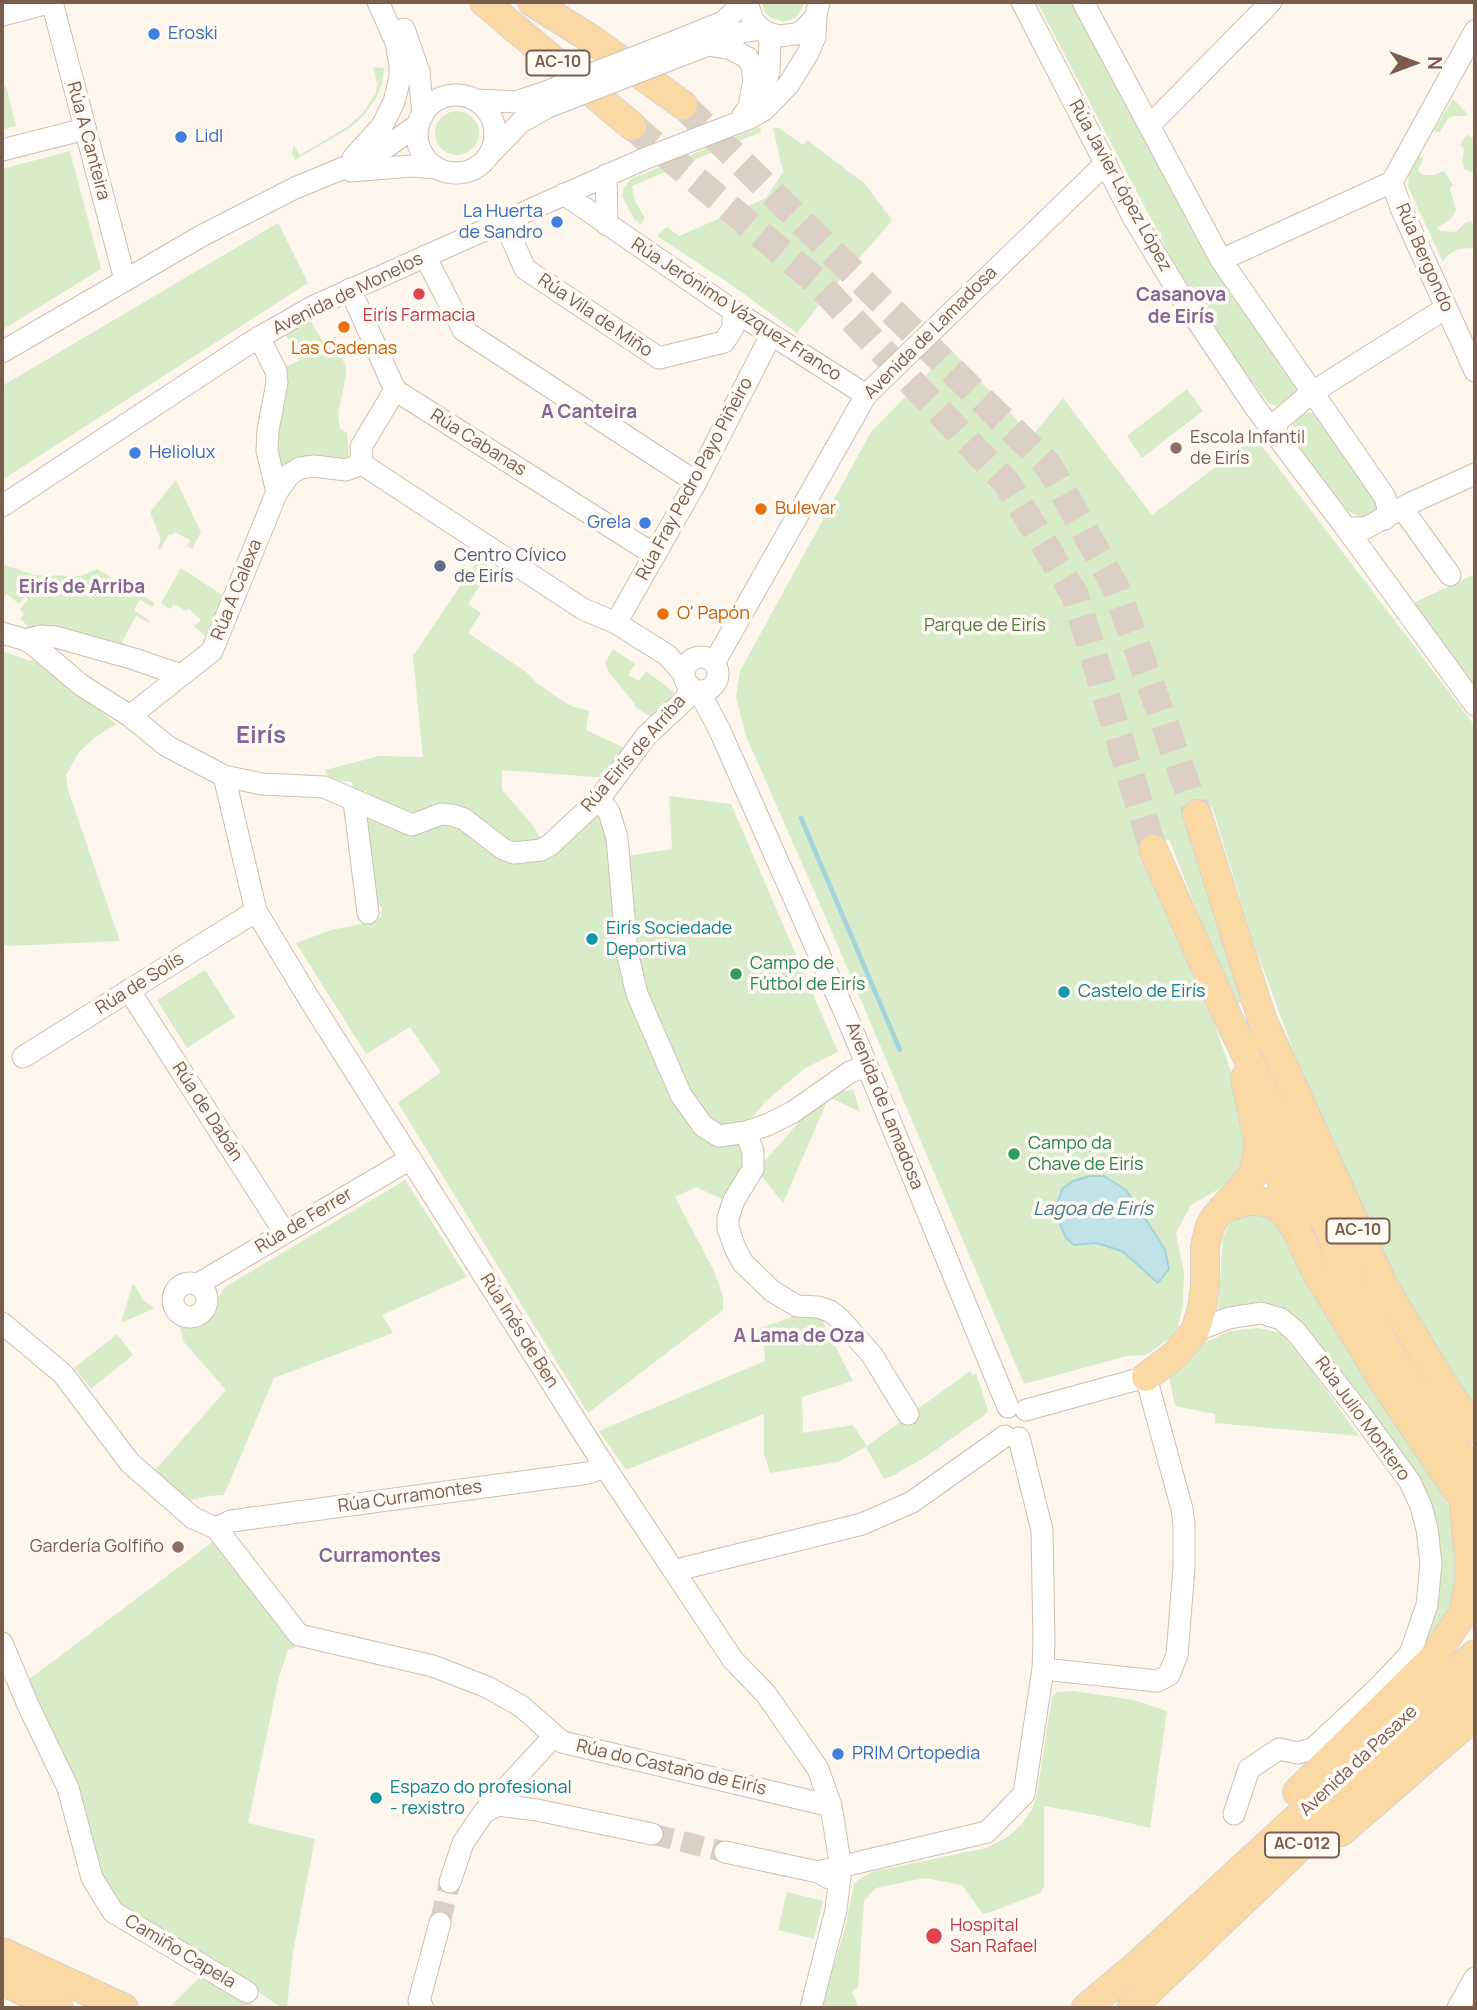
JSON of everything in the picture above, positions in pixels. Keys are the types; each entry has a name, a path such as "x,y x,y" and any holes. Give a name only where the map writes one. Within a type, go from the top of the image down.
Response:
{"main road":[{"name":"AC-10","path":"484,2 632,126"},
{"name":"AC-10","path":"532,2 592,39 683,104"},
{"name":"AC-10","path":"1197,814 1318,1204"},
{"name":"AC-10","path":"1153,849 1226,1013 1318,1204 1351,1283 1386,1346 1427,1410 1471,1499 1469,1608"},
{"name":"AC-10","path":"1226,1013 1289,1204 1331,1293 1385,1384 1471,1499"},
{"name":"AC-10","path":"1263,1021 1384,1287 1450,1395 1475,1429"},
{"path":"1146,1377 1175,1355 1195,1331 1202,1308 1205,1246 1210,1226 1247,1183 1257,1162 1259,1145 1243,1068"},
{"path":"1222,1209 1257,1201 1269,1203 1284,1212 1296,1229 1315,1270 1331,1293"},
{"path":"1136,1965 1160,1926 1432,1659 1469,1608"},
{"name":"Avenida da Pasaxe","path":"1086,2008 1473,1666"},
{"name":"Avenida da Pasaxe","path":"1133,2008 1368,1782 1473,1666"},
{"path":"1133,2008 1273,1894 1472,1720"},
{"path":"2,1952 124,2008"},
{"path":"2,1981 59,2008"}],"street":[{"path":"2,15 52,2"},
{"name":"Rúa A Canteira","path":"52,2 125,280"},
{"path":"335,172 356,155 382,126 398,90 399,54 389,23 378,2"},
{"path":"391,2 411,45 419,72 419,144 429,162 437,168"},
{"path":"2,352 226,223 295,188 375,155 421,119 430,105 440,98 452,95 476,100 546,100 679,48 723,22 746,2 753,21 765,32"},
{"name":"Rúa Javier López López","path":"1021,2 1133,217 1182,298 1275,434 1375,521 1450,575"},
{"name":"Rúa Javier López López","path":"1083,2 1221,260 1385,497 1388,509 1375,521 1365,554 1475,705"},
{"path":"1150,125 1271,2"},
{"path":"679,48 709,45 753,29 779,36 796,34 804,30 817,9"},
{"name":"Avenida de Monelos","path":"2,506 259,337 312,307 564,194 764,110 789,84 808,53 814,37 817,9"},
{"name":"Avenida de Monelos","path":"720,130 745,114 759,96 769,72 765,32"},
{"path":"1221,260 1392,182 1475,32"},
{"path":"709,45 731,49 748,58 754,80 745,114"},
{"path":"476,100 485,108 495,130 495,142 490,154"},
{"path":"335,172 411,166 437,168 448,172 472,170 546,100"},
{"path":"2,150 85,128"},
{"name":"Avenida de Lamadosa","path":"1017,1408 720,731 699,674 729,639 866,395 1106,163"},
{"path":"606,176 607,225"},
{"name":"Rúa Bergondo","path":"1392,182 1401,208 1475,371"},
{"name":"Rúa Jerónimo Vázquez Franco","path":"564,194 733,310 866,395"},
{"name":"Rúa Vila de Miño","path":"504,222 525,270 659,358 724,342 733,328 733,310"},
{"path":"425,256 463,331 696,482"},
{"path":"350,289 395,390 361,447 362,464 583,609 617,623 699,674"},
{"path":"1275,434 1278,421 1311,393 1446,308"},
{"name":"Rúa Fray Pedro Payo Piñeiro","path":"617,623 696,482 771,335"},
{"path":"259,337 276,372 277,383 267,450 277,492"},
{"name":"Rúa Cabanas","path":"395,390 655,555"},
{"name":"Rúa A Calexa","path":"130,716 212,651 277,492 290,474 300,468 314,466 346,470 362,464"},
{"path":"1375,521 1475,474"},
{"name":"Rúa Eirís de Arriba","path":"2,633 26,640 81,685 130,716 167,746 223,776 262,784 324,787 412,825 441,814 452,815 464,819 503,849 514,853 541,850 550,845 599,799 647,736 686,699 699,674"},
{"path":"26,640 40,636 56,637 181,675"},
{"name":"Rúa Inés de Ben","path":"223,776 256,911 605,1467 733,1660 766,1694 817,1769 831,1806 841,1876 836,1910 811,2008"},
{"path":"599,799 608,812 617,838 627,952 637,994 681,1095 703,1126 719,1136 746,1132 767,1125 793,1112 850,1072 867,1066"},
{"path":"354,801 368,912"},
{"name":"Rúa de Solís","path":"23,1056 256,911"},
{"name":"Rúa de Dabán","path":"129,990 285,1233"},
{"path":"746,1132 753,1152 753,1169 734,1200 728,1218 728,1228 743,1263 772,1291 797,1306 818,1307 830,1311 841,1320 872,1355 908,1414"},
{"name":"Rúa de Ferrer","path":"198,1284 410,1159"},
{"name":"Rúa Julio Montero","path":"1195,1331 1230,1318 1261,1313 1281,1319 1296,1332 1359,1412 1409,1482 1421,1506 1431,1563 1427,1605 1409,1654 1362,1704 1314,1748 1298,1753 1279,1749 1249,1769 1234,1814"},
{"name":"Rúa do Castaño de Eirís","path":"2,1323 63,1374 130,1463 193,1518 216,1528 299,1635 433,1666 487,1687 521,1706 562,1742 831,1806"},
{"path":"725,1852 841,1876 987,1832 1024,1794 1043,1670 1042,1530 1012,1437 1000,1429 999,1418 1017,1408 1146,1377 1184,1524 1184,1568 1174,1667 1164,1680 1157,1681 1043,1670"},
{"path":"676,1573 685,1568 862,1524 912,1502 1012,1437"},
{"name":"Rúa Curramontes","path":"216,1528 231,1521 588,1473 605,1467"},
{"name":"Camiño Capela","path":"2,1643 68,1788 92,1878 113,1912 247,1992"},
{"path":"450,1882 463,1843 484,1812 554,1736"},
{"path":"484,1812 498,1805 537,1810 652,1834"},
{"path":"423,2008 419,2001 440,1923"},
{"path":"1458,2008 1475,1978"}],"green space":[{"path":"761,2 805,2 797,17 784,22 765,13"},
{"path":"1037,2 1076,2 1230,294 1298,386 1294,394 1277,406 1269,404 1211,327 1191,295"},
{"path":"373,67 384,68 382,84 365,114 351,127 295,160 292,153 294,145 300,155 347,127 362,114 376,93"},
{"path":"6,86 16,126 2,130 2,87"},
{"path":"1453,99 1468,114 1448,118 1440,132 1436,132 1434,130"},
{"path":"457,111 466,112 473,117 478,124 478,142 473,149 466,154 457,155 448,154 441,149 436,142 435,133 436,124 441,117 448,112"},
{"path":"760,127 761,132 632,186 635,201 645,218 641,225 634,219 622,196 630,179"},
{"path":"773,128 779,128 803,145 807,140 864,183 891,218 890,223 797,333 733,286 657,236 667,227 679,236 766,198 783,172"},
{"path":"1467,134 1473,138 1475,135 1473,173 1464,169 1462,162 1464,149 1460,145"},
{"path":"70,151 101,269 2,330 2,169"},
{"path":"1419,154 1423,158 1418,170 1422,175 1444,171 1453,185 1450,189 1456,210 1451,219 1437,228 1441,231 1456,232 1466,222 1472,221 1475,231 1475,248 1458,249 1443,262 1408,187 1409,173"},
{"path":"278,223 308,283 2,480 2,386"},
{"path":"310,320 323,342 334,337 346,368 338,413 340,429 347,433 349,458 279,471 274,436 284,368 300,360 285,334"},
{"name":"Parque de Eirís","path":"951,350 1032,436 1063,398 1152,515 1255,437 1475,726 1475,1406 1429,1336 1392,1271 1297,1061 1253,941 1212,806 1190,813 1243,1002 1235,1005 1232,1001 1169,839 1145,847 1204,993 1237,1089 1250,1138 1240,1177 1191,1205 1176,1233 1184,1273 1183,1304 1177,1333 1146,1355 1127,1356 1024,1384 746,736 736,698 740,671 871,432"},
{"path":"1187,389 1203,411 1142,458 1127,436"},
{"path":"1308,412 1318,415 1378,505 1375,512 1364,519 1348,511 1293,439 1293,425 1300,415"},
{"path":"176,480 201,532 192,549 187,546 190,540 175,532 169,534 160,550 157,548 161,540 150,512"},
{"path":"479,558 492,567 468,604 481,613 468,633 571,706 589,711 586,730 629,750 609,778 502,770 502,790 532,824 542,842 514,847 474,819 471,811 411,817 365,801 366,791 353,792 352,782 328,780 325,770 379,756 423,757 413,656"},
{"path":"2,564 34,575 81,576 97,569 155,603 153,607 140,600 134,610 150,621 149,623 136,616 122,642 134,649 20,634 27,625 20,619 24,614 20,609 28,599 25,597 19,604 7,594 4,597 2,595"},
{"path":"181,568 227,598 210,641 194,626 201,620 189,609 186,611 174,604 170,609 161,603"},
{"path":"1475,574 1475,687 1411,604"},
{"path":"613,649 635,664 628,675 639,681 646,671 679,696 655,720 634,706 608,671 605,663"},
{"path":"2,651 31,661 35,657 116,724 94,738 79,752 66,775 68,790 120,941 9,946 2,944"},
{"path":"669,796 731,804 838,1052 805,1068 766,1101 754,1116 740,1123 748,1161 743,1178 722,1199 696,1187 675,1197 713,1269 723,1296 723,1310 588,1413 398,1103 441,1072 410,1027 366,1054 296,943 331,930 376,921 381,916 382,908 376,898 363,811 456,822 516,860 596,813 605,818 614,858 672,849"},
{"path":"205,970 235,1017 187,1048 157,1000"},
{"path":"853,1089 860,1112 829,1097 783,1203 757,1170 812,1107 829,1095"},
{"path":"405,1180 467,1277 382,1315 393,1333 274,1378 224,1495 180,1502 150,1476 226,1390 183,1341 180,1325 201,1327 217,1311 218,1298 225,1287"},
{"path":"1245,1214 1263,1214 1276,1221 1453,1513 1459,1569 1453,1601 1434,1634 1419,1648 1430,1510 1276,1309 1251,1303 1218,1311 1223,1237 1231,1220"},
{"path":"133,1283 144,1301 155,1308 121,1323"},
{"path":"792,1311 832,1315 823,1322 853,1381 802,1397 803,1433 853,1425 867,1446 970,1371 972,1375 976,1373 988,1410 986,1414 927,1456 884,1479 866,1447 838,1462 770,1473 764,1454 764,1414 626,1470 599,1431 765,1361 759,1336 752,1331 792,1317"},
{"path":"1258,1328 1281,1333 1302,1357 1359,1436 1215,1423 1215,1414 1175,1406 1169,1376 1202,1344 1230,1331"},
{"path":"117,1334 133,1355 91,1389 74,1368"},
{"path":"215,1540 261,1597 296,1647 288,1650 279,1677 248,1823 315,1839 293,1952 287,2008 282,2008 189,1945 113,1904 24,1683"},
{"path":"1074,1691 1134,1700 1167,1711 1150,1828 1044,1806 1044,1886 1040,1893 983,1914 962,1885 925,1878 876,1888 864,1901 858,1987 852,1992 859,2008 821,2008 844,1932 854,1883 871,1872 986,1848 1009,1836 1032,1810 1037,1794 1052,1697 1057,1692"},
{"path":"787,1892 823,1901 814,1939 778,1930"},
{"path":"201,1976 250,2003 257,2008 169,2008"}],"water":[{"name":"Lagoa de Eirís","path":"1090,1176 1104,1176 1126,1190 1154,1232 1165,1250 1169,1269 1158,1283 1122,1251 1096,1243 1074,1245 1066,1238 1060,1224 1057,1205 1062,1189 1073,1181"}],"waterway":[{"path":"801,818 900,1050"}],"tunnel":[{"path":"683,105 1049,466 1115,586 1197,814"},
{"path":"632,126 815,280 1006,482 1075,595 1153,849"},
{"path":"652,1834 725,1852"},
{"path":"440,1923 450,1882"}],"place":[{"name":"Eroski","path":"154,34"},
{"name":"Lidl","path":"181,137"},
{"name":"La Huerta de Sandro","path":"557,222"},
{"name":"Eirís Farmacia","path":"419,294"},
{"name":"Las Cadenas","path":"344,327"},
{"name":"Escola Infantil de Eirís","path":"1176,448"},
{"name":"Heliolux","path":"135,453"},
{"name":"Bulevar","path":"761,509"},
{"name":"Grela","path":"645,523"},
{"name":"Centro Cívico de Eirís","path":"440,566"},
{"name":"O' Papón","path":"663,614"},
{"name":"Eirís Sociedade Deportiva","path":"592,939"},
{"name":"Campo de Fútbol de Eirís","path":"736,974"},
{"name":"Castelo de Eirís","path":"1064,992"},
{"name":"Campo da Chave de Eirís","path":"1014,1154"},
{"name":"Gardería Golfiño","path":"178,1547"},
{"name":"PRIM Ortopedia","path":"838,1754"},
{"name":"Espazo do profesional - rexistro","path":"376,1798"},
{"name":"Hospital San Rafael","path":"934,1936"}],"district":[{"name":"Casanova de Eirís","path":"1181,307"},
{"name":"A Canteira","path":"589,413"},
{"name":"Eirís de Arriba","path":"82,588"},
{"name":"Eirís","path":"261,736"},
{"name":"A Lama de Oza","path":"799,1337"},
{"name":"Curramontes","path":"380,1557"}]}
